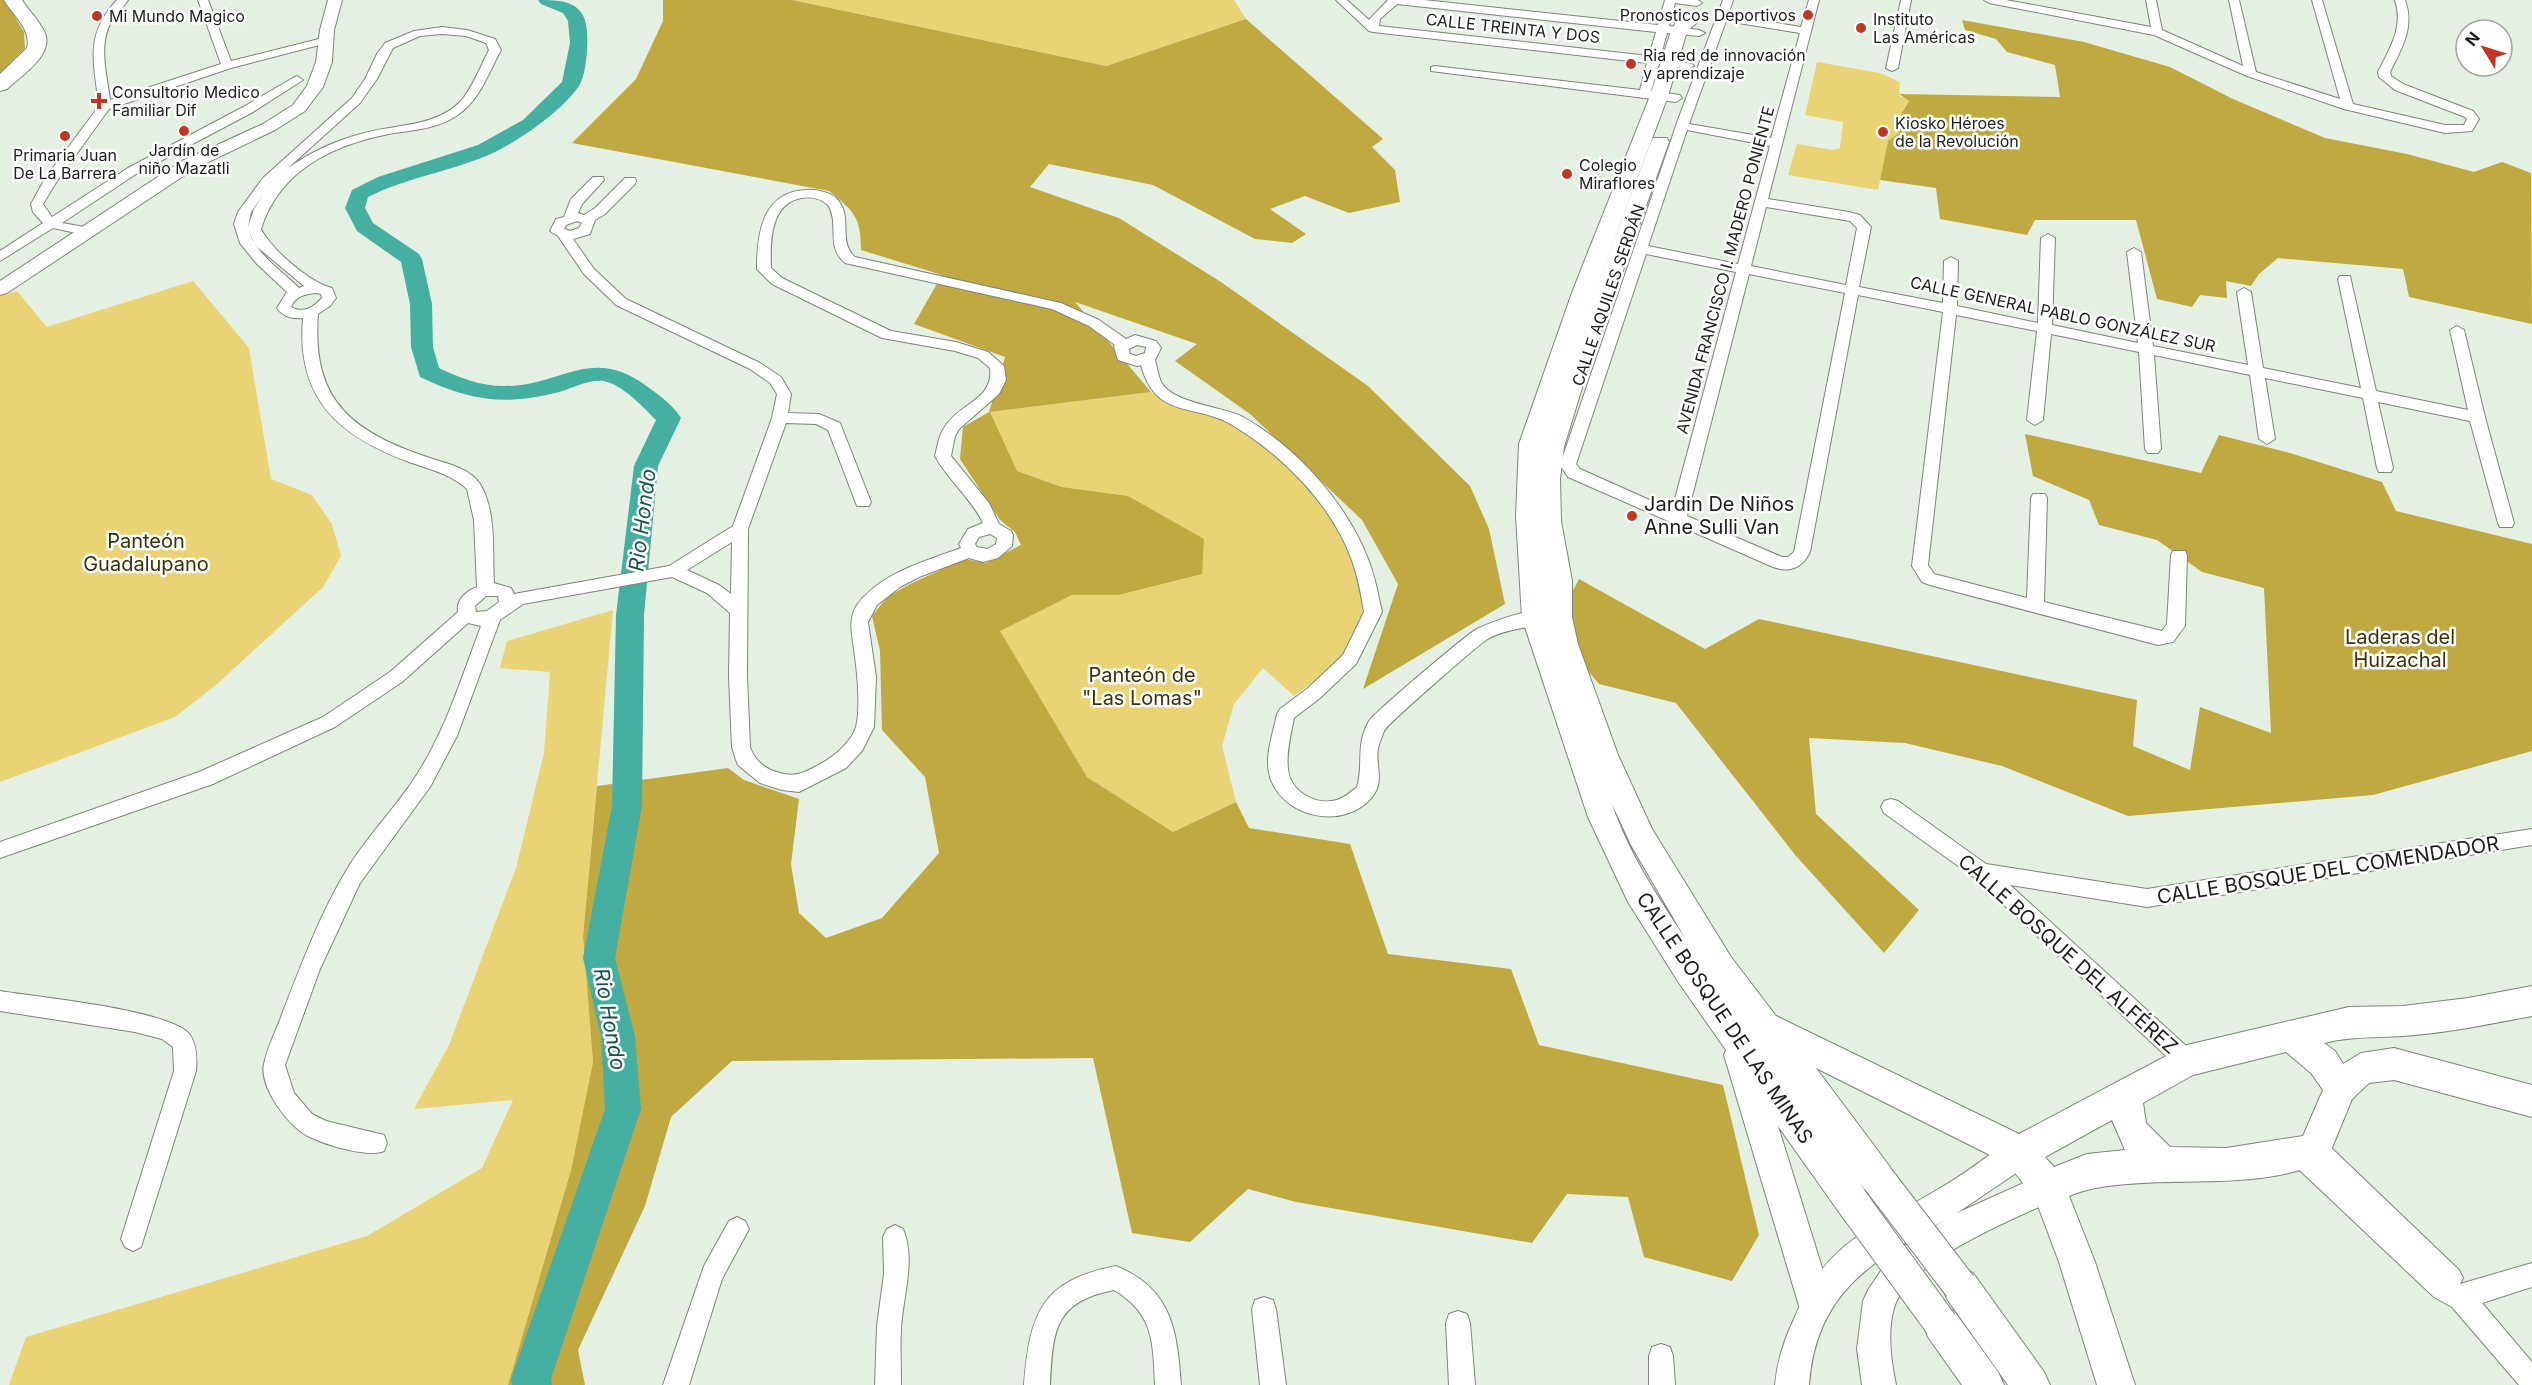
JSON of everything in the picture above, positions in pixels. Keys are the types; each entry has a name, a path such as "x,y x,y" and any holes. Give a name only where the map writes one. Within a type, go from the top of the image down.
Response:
{"main road":[{"path":"0,85 36,50 38,45 37,34 14,0"},
{"name":"CALLE BOSQUE DE LAS MINAS","path":"1688,20 1660,96 1552,447 1548,479 1549,521 1558,581 1547,617 1602,817 1639,893 1690,973 1749,1030 1878,1179 1960,1286 2031,1385"},
{"path":"2020,1152 2187,1061 2349,1022 2403,1020 2468,1013 2532,1000"},
{"path":"1749,1030 2020,1152 2048,1187 2077,1262 2116,1385"},
{"path":"1749,1030 1815,1304"},
{"name":"CALLE BOSQUE DE LAS MINAS","path":"1749,1030 1858,1210 1985,1385"},
{"path":"2292,1037 2323,1062 2340,1088"},
{"path":"2048,1187 2087,1171 2164,1164 2226,1165 2307,1151 2340,1088 2361,1069 2394,1064 2532,1101"},
{"path":"2126,1095 2129,1129 2143,1147 2164,1164"}],"street":[{"path":"105,106 98,55 98,36 106,21 123,0"},
{"path":"203,0 227,66"},
{"path":"0,289 188,165 269,127 299,108 315,87 324,62 327,30 335,0"},
{"path":"1341,0 1372,29 1375,18 1394,0 1688,20"},
{"path":"1670,0 1688,20"},
{"path":"1676,0 1688,20"},
{"name":"CALLE AQUILES SERDÁN","path":"1678,518 1574,473 1568,465 1682,126 1728,0"},
{"name":"AVENIDA FRANCISCO I. MADERO PONIENTE","path":"1678,518 1814,0"},
{"path":"1892,68 1906,0"},
{"path":"1989,0 2157,32 2252,74 2348,106 2445,129 2468,128 2474,119 2462,111 2399,87 2385,77 2384,72 2403,32 2407,17 2398,1"},
{"path":"2067,0 2068,14"},
{"path":"2151,0 2157,32"},
{"path":"2234,0 2252,74"},
{"path":"2317,0 2348,106"},
{"path":"1722,17 1806,31"},
{"path":"1435,69 1660,96 1688,20"},
{"path":"296,293 282,277 249,248 242,234 240,222 249,202 353,102 372,78 382,51 392,43 424,31 441,29 478,35 491,41 495,50 467,101 447,118 426,125 387,131 338,146 307,161 282,180 264,198 256,214 254,229 261,243 316,289"},
{"name":"CALLE TREINTA Y DOS","path":"1372,29 1671,63"},
{"path":"85,231 49,223 39,215 37,204 51,180 105,106 227,66 327,40"},
{"path":"0,257 132,171 249,110 297,80"},
{"path":"1682,126 1776,143"},
{"path":"571,218 573,206 598,180"},
{"path":"630,181 600,211 586,219 571,218 561,222 557,228 564,235 571,251 602,286 621,302 755,366 776,380 784,394 780,418 740,529 739,700 741,747 745,760 767,777 799,784 839,763 855,746 866,727 867,676 859,622 863,610 871,600 894,583 970,550"},
{"path":"993,528 977,530 970,536 967,544 970,550 983,556 999,551 1004,546 1005,535 993,528 982,507 949,467 943,456 947,436 953,426 994,391 999,380 998,366 983,355 956,347 887,335 801,295 777,281 764,268 764,245 769,216 775,207 793,196 815,194 825,197 834,202 838,211 841,249 848,259 866,265 1056,306 1094,323 1124,344 1135,340 1147,341 1154,348 1154,352 1147,359 1156,386 1166,395 1236,420 1283,455 1332,505 1359,556 1373,612 1350,659 1314,693 1286,714 1278,764 1279,777 1286,790 1297,800 1311,806 1328,808 1344,806 1365,792 1371,772 1368,750 1377,724 1481,635 1547,617"},
{"path":"1678,518 1779,563 1789,565 1798,560 1802,552 1854,290 1864,227 1855,218 1844,215 1761,202"},
{"path":"564,235 575,235 585,231 589,224 586,219"},
{"path":"2035,420 2044,328 2048,238"},
{"name":"CALLE GENERAL PABLO GONZÁLEZ SUR","path":"1641,249 1745,267 2477,417"},
{"path":"2134,252 2146,349 2153,449"},
{"path":"1952,261 1950,309 1920,566 1928,578 2157,638 2167,637 2176,626 2179,555"},
{"path":"2345,279 2385,468"},
{"path":"316,289 327,291 329,298 323,306 311,312 297,314 286,311 284,305 286,301 296,293 316,289"},
{"path":"2244,292 2267,439"},
{"path":"311,312 309,351 315,382 323,399 340,418 359,435 451,471 474,487 480,506 486,590"},
{"path":"2457,330 2477,417 2506,523"},
{"path":"780,418 819,419 835,427 862,502"},
{"path":"2035,607 2039,498"},
{"path":"467,615 478,619 493,616 514,600 667,572 740,529"},
{"path":"667,572 713,589 738,610"},
{"path":"467,615 465,610 469,601 486,590 500,590 514,600"},
{"path":"0,850 206,778 329,722 396,677 467,615"},
{"path":"376,1143 312,1128 294,1111 277,1082 274,1065 310,968 352,876 423,781 450,731 493,616"},
{"name":"CALLE BOSQUE DEL ALFÉREZ","path":"1891,807 1982,872 2187,1061"},
{"name":"CALLE BOSQUE DEL COMENDADOR","path":"1982,872 2147,898 2532,837"},
{"path":"0,1001 135,1022 167,1030 182,1041 186,1053 185,1071 133,1239"},
{"path":"2307,1151 2443,1288 2461,1298 2532,1381"},
{"path":"1792,1385 1796,1355 1815,1304 1830,1280 1848,1260 1870,1244 1950,1200 2020,1152"},
{"path":"1879,1385 1873,1349 1879,1300 1904,1264 1964,1226 2048,1187"},
{"path":"676,1385 712,1274 737,1229"},
{"path":"888,1385 889,1326 896,1275 895,1237"},
{"path":"2461,1298 2532,1275"},
{"path":"1037,1385 1039,1344 1052,1309 1078,1290 1102,1280 1116,1278 1136,1290 1151,1305 1166,1351 1168,1385"},
{"path":"1264,1309 1274,1385"},
{"path":"1458,1323 1462,1385"},
{"path":"1662,1356 1662,1385"}],"green space":[{"path":"0,0 5,0 24,32 25,48 0,73"},
{"path":"663,0 792,0 1106,66 1246,19 1383,139 1372,147 1395,170 1400,202 1349,213 1305,196 1270,209 1306,234 1292,243 1255,239 1153,185 1049,164 1030,187 1119,218 1221,282 1368,386 1470,486 1489,529 1505,604 1363,689 1398,584 1362,520 1250,414 1175,361 1197,344 1075,302 1151,392 990,412 1017,471 1062,487 1128,496 1204,539 1202,574 1118,595 1072,595 1000,631 1087,777 1173,832 1236,802 1249,828 1350,844 1388,954 1511,969 1539,1045 1723,1085 1759,1235 1732,1281 1644,1257 1628,1197 1567,1194 1532,1243 1296,1202 1248,1189 1190,1242 1132,1233 1093,1058 732,1061 671,1117 645,1206 578,1350 585,1385 508,1385 571,1170 593,1062 583,936 597,786 728,768 744,780 799,799 791,864 799,913 826,938 882,918 939,853 925,777 882,730 880,651 872,616 887,597 910,584 964,559 986,563 1021,545 1015,532 1000,520 960,459 963,427 989,412 1005,357 914,324 942,275 861,250 860,230 854,216 845,204 829,191 572,143 636,79 663,21"},
{"path":"792,0 1234,0 1246,19 1106,66"},
{"path":"1962,20 2084,42 2170,67 2233,99 2325,138 2407,154 2474,172 2502,162 2531,173 2532,324 2409,297 2403,269 2278,258 2259,274 2251,286 2226,281 2227,298 2200,295 2192,307 2157,299 2136,220 2035,220 2027,235 1940,219 1936,188 1880,180 1888,141 1899,133 1900,116 1909,101 1899,94 2060,97 2055,65 2007,52 1996,39 1965,30"},
{"path":"1817,62 1880,73 1900,82 1899,96 1909,100 1899,118 1899,133 1888,141 1878,190 1788,175 1797,144 1833,150 1840,148 1843,122 1805,115"},
{"name":"Panteón Guadalupano","path":"193,281 249,348 271,479 312,495 332,524 341,556 323,587 216,685 175,717 0,782 0,296 17,291 47,327"},
{"name":"Panteón de \"Las Lomas\"","path":"1151,392 1175,406 1233,422 1281,460 1327,508 1352,557 1366,611 1344,659 1294,696 1263,668 1234,704 1222,746 1236,802 1173,832 1087,777 999,630 1072,595 1118,595 1128,496 1062,487 1012,469 989,412"},
{"name":"Laderas del Huizachal","path":"2025,434 2201,473 2219,435 2290,453 2382,482 2396,511 2532,544 2532,751 2373,795 2128,816 2002,766 1905,743 1809,738 1816,814 1919,910 1884,953 1796,856 1676,703 1599,684 1565,644 1559,617 1579,579 1705,649 1759,619 2137,700 2133,746 2190,770 2200,707 2271,733 2264,588 2202,572 2157,540 2099,525 2089,500 2033,476"},
{"path":"613,610 583,936 593,1062 571,1170 508,1385 9,1385 26,1337 367,1236 482,1168 513,1100 414,1109 449,1045 516,868 544,753 550,672 500,668 507,641"}],"waterway":[{"name":"Rio Hondo","path":"532,1385 531,1379 623,1109 618,1036 599,958 627,806 630,615 646,466 669,418 630,385 606,374 587,375 538,390 505,394 476,391 428,372 422,347 421,304 411,259 364,227 355,208 359,194 385,181 485,149 530,124 571,84 579,43 577,21 569,9 547,0"}],"place":[{"name":"Pronosticos Deportivos","path":"1808,15"},
{"name":"Mi Mundo Magico","path":"97,16"},
{"name":"Instituto Las Américas","path":"1861,28"},
{"name":"Ria red de innovación y aprendizaje","path":"1631,64"},
{"name":"Consultorio Medico Familiar Dif","path":"99,101"},
{"name":"Jardín de niño Mazatli","path":"184,131"},
{"name":"Kiosko Héroes de la Revolución","path":"1883,132"},
{"name":"Primaria Juan De La Barrera","path":"65,136"},
{"name":"Colegio Miraflores","path":"1567,174"},
{"name":"Jardin De Niños Anne Sulli Van","path":"1632,516"}]}
